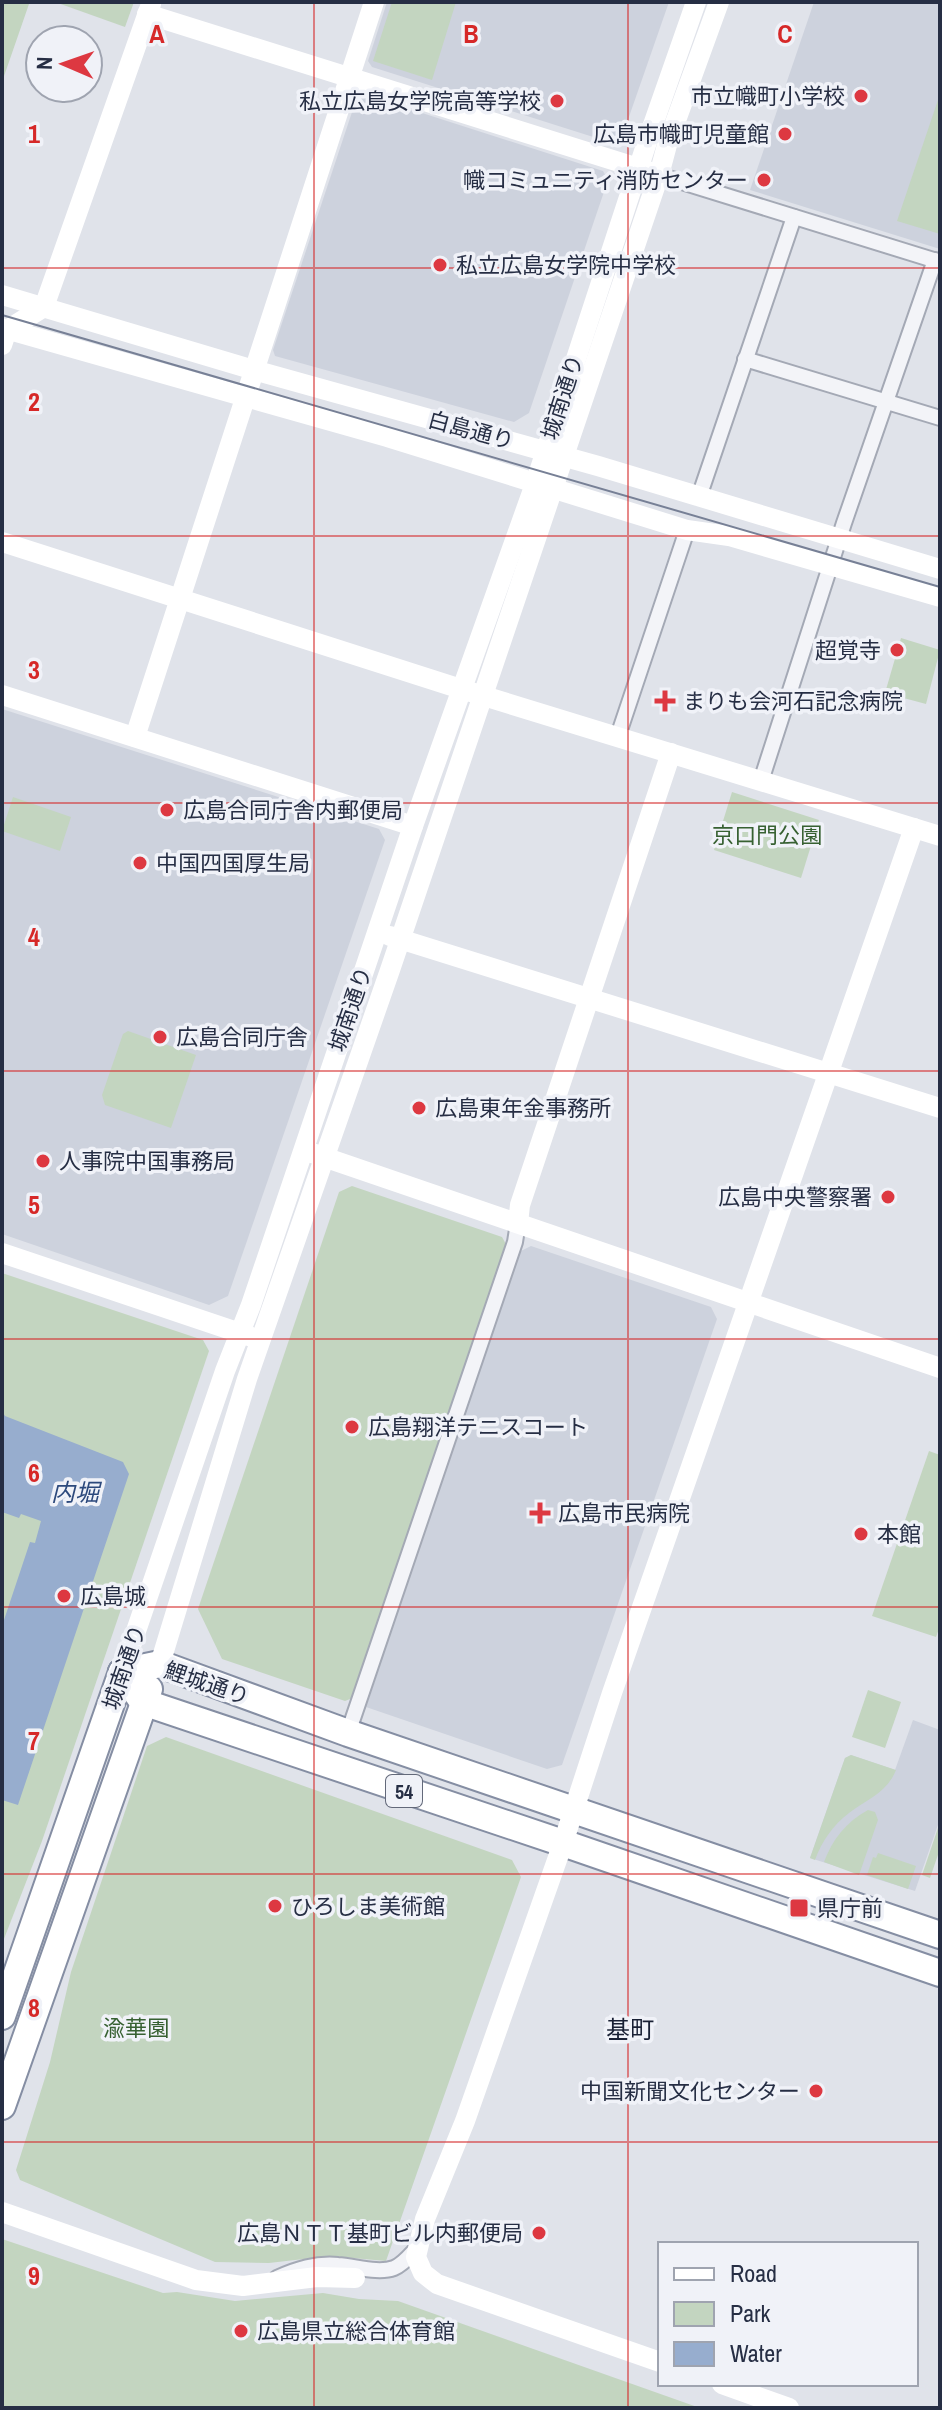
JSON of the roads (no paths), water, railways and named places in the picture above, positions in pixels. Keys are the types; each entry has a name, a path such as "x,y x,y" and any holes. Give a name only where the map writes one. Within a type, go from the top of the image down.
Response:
{"highway":[{"name":"鯉城通り","path":"940,1935 348,1733 160,1664 122,1672 143,1702 940,1973"},
{"name":"城南通り","path":"2,2106 143,1702 160,1664"},
{"name":"城南通り","path":"2,2016 122,1672"}],"street":[{"path":"135,737 374,2"},
{"name":"城南通り","path":"160,1664 261,1340 482,696 638,169 696,2"},
{"name":"城南通り","path":"554,454 659,175 719,2"},
{"path":"4,334 44,307 149,8 351,78 938,261 839,539 761,781"},
{"path":"699,497 794,217"},
{"name":"白島通り","path":"2,295 940,569"},
{"name":"白島通り","path":"4,334 114,358 687,530 729,536 940,597"},
{"path":"745,359 940,418"},
{"name":"城南通り","path":"122,1672 461,689 544,486"},
{"path":"618,736 687,530"},
{"path":"2,542 482,696 940,836"},
{"path":"2,695 413,826"},
{"path":"348,1733 515,1242 520,1205 671,753"},
{"path":"658,2361 437,2284 418,2265 418,2247 425,2219 451,2156 563,1843 914,828"},
{"path":"377,932 940,1108"},
{"path":"302,1149 940,1368"},
{"path":"2,1253 261,1340"},
{"path":"2,2212 196,2280 221,2285 262,2285 317,2277 355,2278"},
{"path":"262,2285 296,2269 316,2265 393,2268 404,2262 418,2247"},
{"path":"728,2386 789,2408"}],"water":[{"name":"内堀","path":"2,1411 5,1416 123,1462 129,1474 18,1805 2,1800 2,1626 30,1542 35,1543 41,1521 2,1512"}],"tram line":[{"path":"2,315 940,587"}],"place":[{"name":"市立幟町小学校","path":"861,96"},
{"name":"私立広島女学院高等学校","path":"557,101"},
{"name":"広島市幟町児童館","path":"785,134"},
{"name":"幟コミュニティ消防センター","path":"764,180"},
{"name":"私立広島女学院中学校","path":"440,265"},
{"name":"超覚寺","path":"897,650"},
{"name":"まりも会河石記念病院","path":"665,701"},
{"name":"広島合同庁舎内郵便局","path":"167,810"},
{"name":"中国四国厚生局","path":"140,863"},
{"name":"広島合同庁舎","path":"160,1037"},
{"name":"広島東年金事務所","path":"419,1108"},
{"name":"人事院中国事務局","path":"43,1161"},
{"name":"広島中央警察署","path":"888,1197"},
{"name":"広島翔洋テニスコート","path":"352,1427"},
{"name":"広島市民病院","path":"540,1513"},
{"name":"本館","path":"861,1534"},
{"name":"広島城","path":"64,1596"},
{"name":"ひろしま美術館","path":"275,1906"},
{"name":"県庁前","path":"799,1908"},
{"name":"中国新聞文化センター","path":"816,2091"},
{"name":"広島ＮＴＴ基町ビル内郵便局","path":"539,2233"},
{"name":"広島県立総合体育館","path":"241,2331"}],"district":[{"name":"基町","path":"630,2029"}],"park label":[{"name":"京口門公園","path":"767,835"},
{"name":"渝華園","path":"136,2028"}]}
